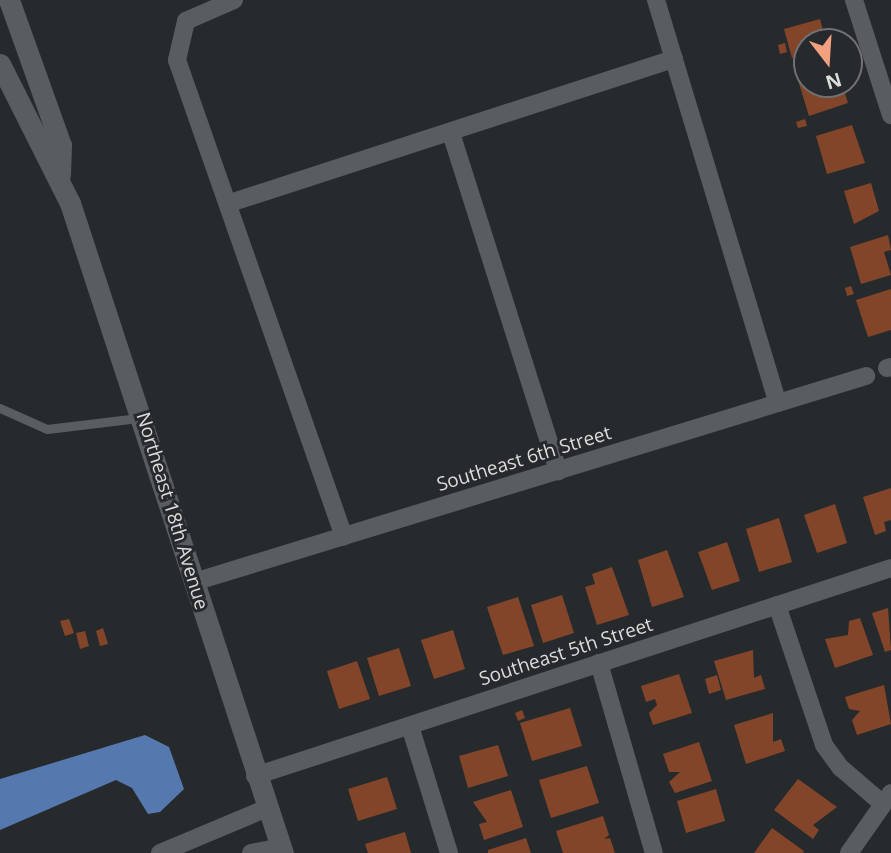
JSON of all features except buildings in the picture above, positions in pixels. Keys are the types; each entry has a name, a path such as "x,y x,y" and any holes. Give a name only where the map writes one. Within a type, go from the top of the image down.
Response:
{"street":[{"name":"Northeast 18th Avenue","path":"9,0 61,145 60,175"},
{"path":"234,0 186,21 177,60 230,203 344,537"},
{"path":"656,0 778,403"},
{"path":"854,0 891,115"},
{"path":"230,203 674,59"},
{"name":"Northeast 18th Avenue","path":"0,64 40,150 60,175 144,417 255,776 282,851"},
{"path":"451,133 558,471"},
{"name":"Southeast 6th Street","path":"194,582 866,376"},
{"name":"Southeast 5th Street","path":"255,776 891,568"},
{"path":"777,605 824,745 841,768 887,798 849,853"},
{"path":"599,663 654,853"},
{"path":"410,726 449,853"},
{"path":"160,853 267,808"},
{"path":"251,853 282,851"}],"lane":[{"path":"0,408 47,429 144,417"}],"water":[{"path":"145,735 169,747 184,789 160,812 148,814 132,788 116,780 0,830 0,779"}]}
